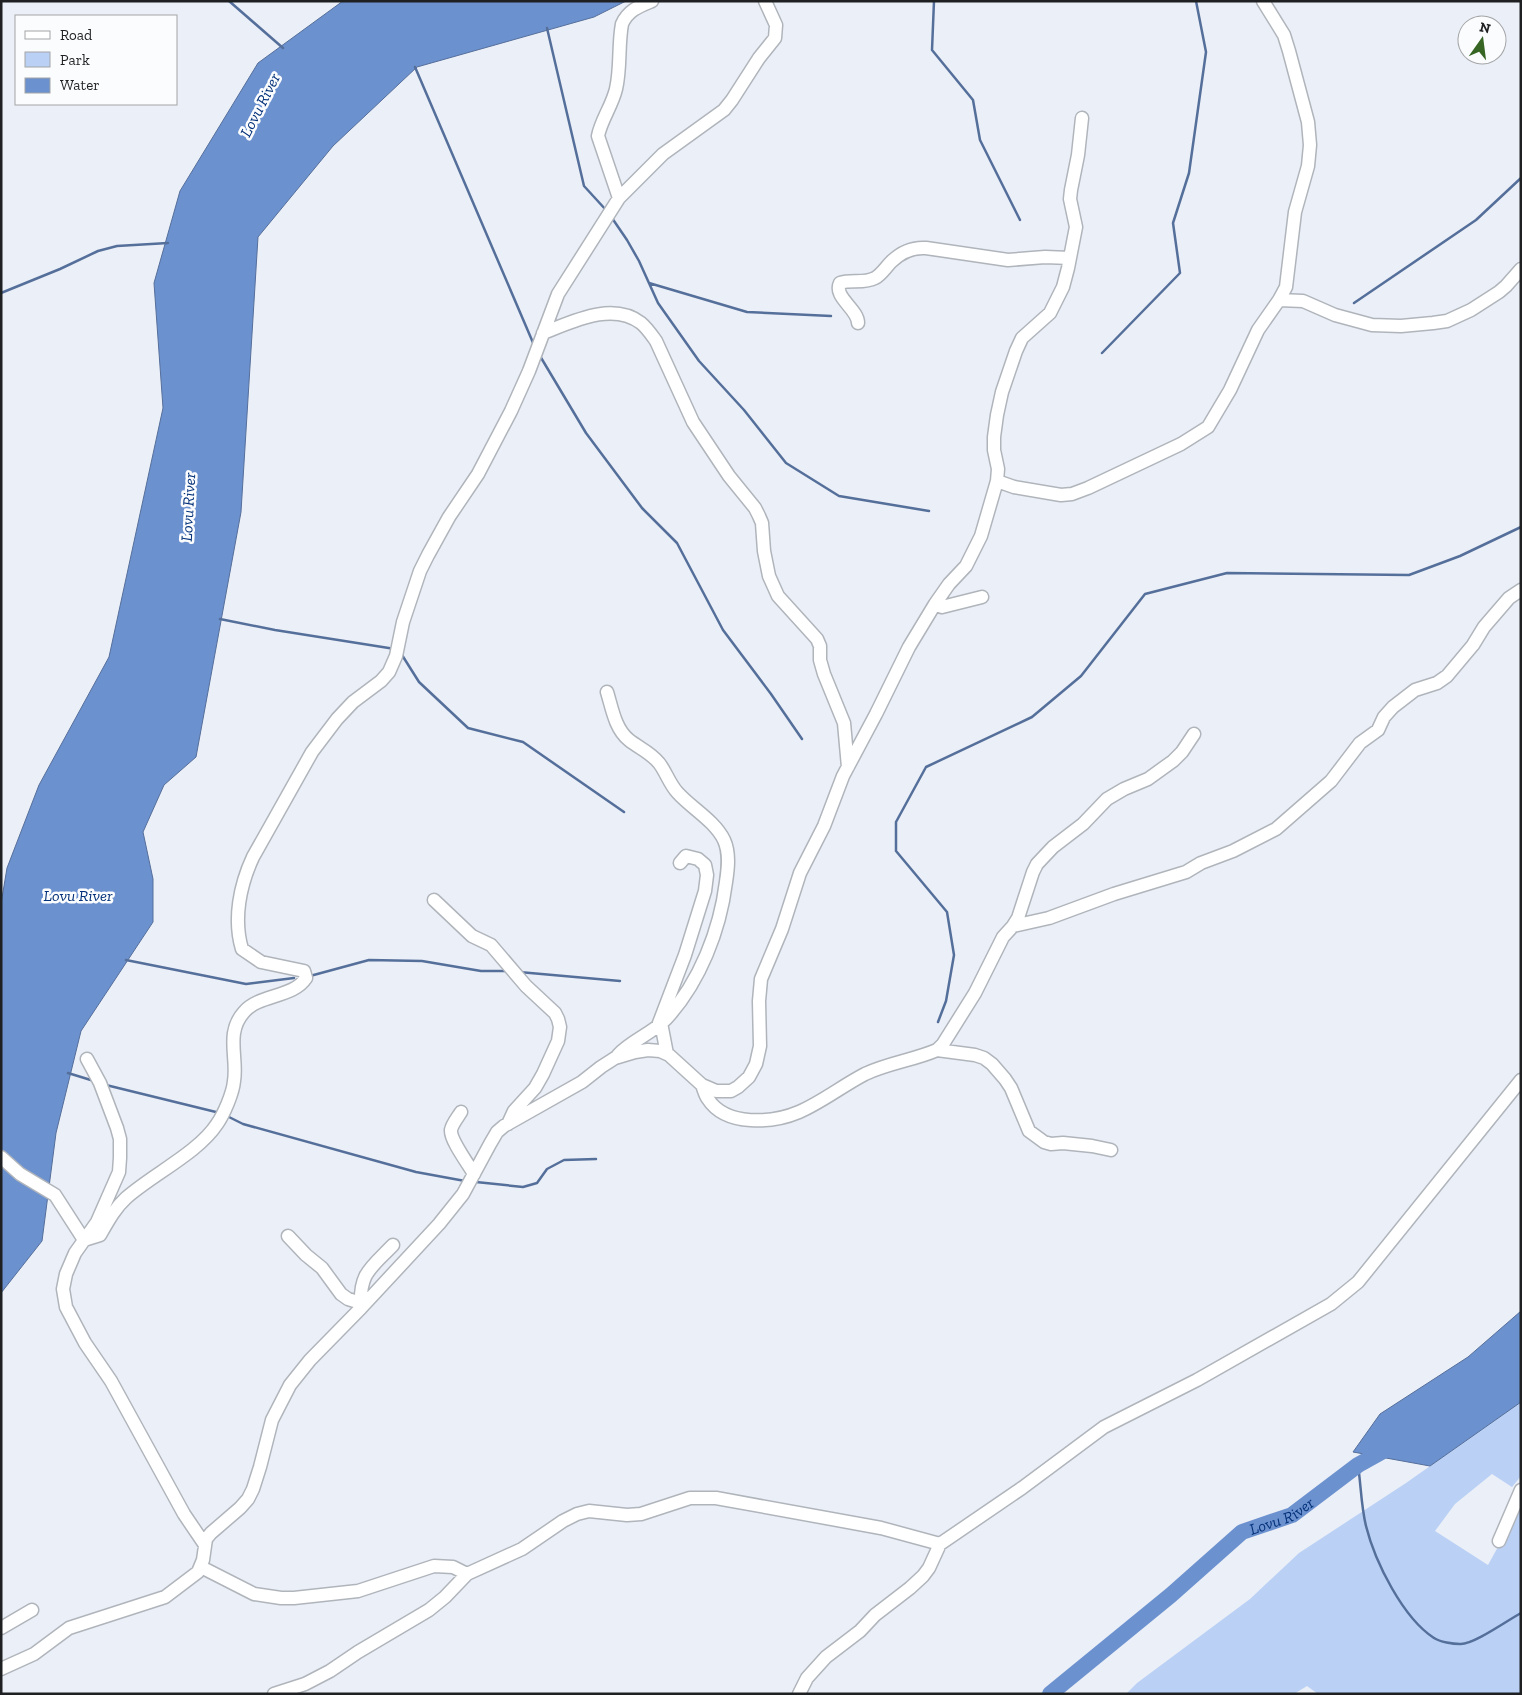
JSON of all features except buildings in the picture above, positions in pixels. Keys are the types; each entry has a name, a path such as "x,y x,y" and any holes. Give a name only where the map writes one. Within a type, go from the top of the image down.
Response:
{"street":[{"path":"619,198 598,136 599,129 613,101 616,88 622,24 631,11 652,1"},
{"path":"84,1240 100,1235 110,1217 126,1198 200,1143 217,1124 223,1114 235,1080 232,1044 237,1021 247,1009 297,987 306,978 304,971 261,962 242,949 238,936 241,891 246,874 257,850 312,752 336,719 389,672 396,656 405,614 428,554 449,517 478,474 511,411 529,371 558,294 619,198 663,154 724,110 775,38 776,25 765,1"},
{"path":"996,481 1014,487 1061,496 1072,494 1181,444 1208,427 1230,390 1258,330 1286,287 1295,212 1308,166 1310,145 1308,122 1289,50 1284,35 1263,1"},
{"path":"614,1058 648,1050 660,1051 682,1066 702,1085 716,1091 731,1091 745,1083 756,1064 760,1046 759,993 763,972 782,928 800,873 824,826 848,767 909,647 935,604 973,555 981,536 998,468 994,450 994,436 1002,392 1022,338 1050,312 1059,299 1063,287 1076,227 1070,190 1078,154 1082,118"},
{"path":"858,323 858,319 839,291 840,283 876,278 892,261 917,247 1008,260 1045,257 1070,258"},
{"path":"1279,300 1303,301 1336,315 1372,325 1402,326 1433,323 1458,317 1485,301 1506,286 1521,269"},
{"path":"543,333 590,316 607,314 632,318 640,322 647,329 659,348 693,422 729,476 755,508 759,516 762,523 769,576 778,596 815,636 819,643 824,674 844,723 848,767"},
{"path":"1013,926 1049,918 1114,894 1186,872 1201,863 1234,851 1276,829 1332,781 1360,743 1378,730 1384,717 1392,707 1415,690 1437,683 1448,676 1484,627 1510,598 1521,590"},
{"path":"935,604 942,607 982,597"},
{"path":"1,1669 34,1654 69,1628 164,1597 191,1579 201,1567 205,1545 211,1533 240,1508 250,1494 260,1467 272,1420 290,1385 310,1360 439,1224 462,1194 497,1132 582,1082 630,1044 659,1025 675,1008 695,978 722,909 727,873 727,848 724,840 711,824 676,791 650,754 621,732 615,720 607,692"},
{"path":"937,1050 943,1044 975,992 1003,937 1013,926 1024,901 1033,872 1045,854 1082,824 1107,799 1124,789 1148,780 1173,761 1182,752 1194,734"},
{"path":"667,1054 659,1025 685,955 705,891 706,880 705,865 698,858 686,856 680,863"},
{"path":"434,900 472,936 491,945 526,986 555,1013 558,1019 560,1027 554,1052 535,1088 514,1111 508,1124"},
{"path":"702,1085 708,1100 720,1111 746,1121 762,1120 797,1113 880,1068 937,1050 975,1055 992,1064 1006,1079 1028,1131 1044,1142 1051,1144 1062,1143 1111,1150"},
{"path":"87,1059 100,1083 117,1128 120,1139 120,1158 118,1172 97,1222 75,1253 66,1274 63,1289 66,1307 85,1343 111,1381 184,1514 205,1545"},
{"path":"799,1694 807,1678 826,1657 860,1631 875,1615 923,1576 929,1568 940,1544 1022,1488 1104,1427 1197,1380 1344,1295 1358,1282 1521,1080"},
{"path":"461,1112 453,1126 452,1134 455,1143 474,1174"},
{"path":"1,1157 20,1174 55,1195 84,1240"},
{"path":"288,1236 322,1268 341,1294 361,1306"},
{"path":"361,1306 361,1286 365,1275 393,1245"},
{"path":"1499,1541 1521,1490"},
{"path":"274,1694 305,1684 330,1671 429,1610 445,1597 467,1574 522,1549 563,1520 589,1510 627,1515 641,1514 690,1498 716,1498 881,1528 940,1544"},
{"path":"201,1567 254,1594 281,1598 358,1591 434,1566 453,1567 467,1574"},
{"path":"1,1628 32,1610"}],"green space":[{"path":"1521,1402 1521,1476 1512,1487 1492,1474 1455,1504 1435,1531 1488,1565 1521,1505 1521,1694 1318,1694 1307,1686 1294,1694 1126,1694 1137,1683 1250,1599 1299,1553 1406,1483"}],"water":[{"name":"Lovu River","path":"343,1 626,1 594,17 417,67 333,146 258,237 241,512 196,757 164,785 143,832 153,879 153,922 81,1031 56,1133 42,1241 1,1293 1,904 7,868 39,785 109,657 163,408 154,283 180,191 258,63"},
{"path":"1521,1311 1521,1402 1430,1466 1353,1452 1380,1414 1468,1357"}],"waterway":[{"path":"229,1 283,48"},
{"path":"934,1 932,50 973,100 980,140 1020,220"},
{"path":"1102,353 1180,273 1173,223 1189,173 1206,52 1196,1"},
{"path":"547,28 584,186 606,210"},
{"path":"415,67 534,345"},
{"path":"1354,303 1476,220 1521,178"},
{"path":"612,218 639,261 658,303 699,361 744,410 786,463 839,496 929,511"},
{"path":"1,293 98,251 117,246 168,243"},
{"path":"649,283 747,312 831,316"},
{"path":"540,356 586,433 642,508 677,543 723,630 802,739"},
{"path":"938,1022 946,1001 954,955 947,912 896,851 896,822 926,767 1032,717 1081,676 1145,594 1227,573 1409,575 1460,556 1521,527"},
{"path":"220,619 275,630 395,649"},
{"path":"402,655 419,682 468,728 523,742 624,812"},
{"path":"126,960 246,984 294,978"},
{"path":"310,976 369,960 422,961 481,971 506,971"},
{"path":"519,972 620,981"},
{"path":"68,1073 94,1081"},
{"path":"106,1085 220,1113"},
{"path":"227,1116 243,1124 416,1172 465,1181"},
{"path":"476,1182 523,1187 537,1183 547,1169 564,1160 596,1159"},
{"name":"Lovu River","path":"1050,1694 1171,1595 1242,1532 1292,1515 1358,1465 1394,1445"},
{"path":"1358,1465 1364,1518 1376,1556 1401,1603 1423,1629 1440,1641 1460,1644 1473,1641 1521,1613"}]}
